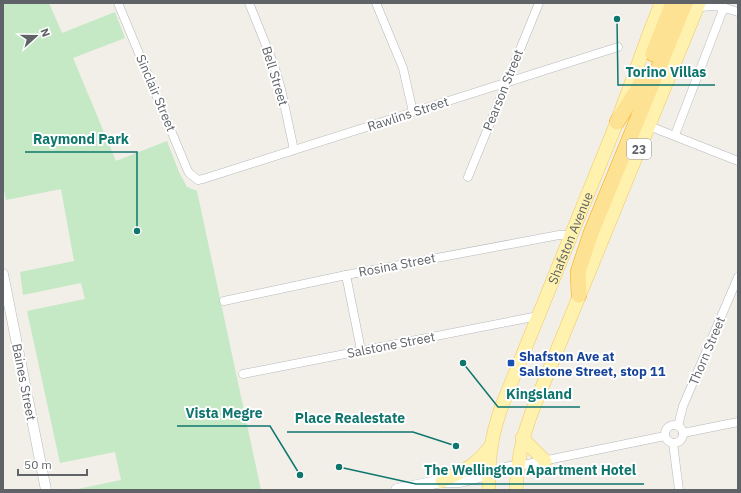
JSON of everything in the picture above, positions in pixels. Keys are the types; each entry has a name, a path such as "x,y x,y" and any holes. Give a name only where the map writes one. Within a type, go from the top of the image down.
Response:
{"highway":[{"path":"617,122 638,90 673,3"},
{"path":"579,295 578,272 591,233 693,5"}],"main road":[{"name":"Shafston Avenue","path":"488,474 490,447 501,408 617,122 661,3"},
{"name":"23","path":"516,490 522,438 649,126 693,5"},
{"path":"522,438 545,461"},
{"path":"442,481 470,467 481,458 490,447"},
{"path":"397,490 442,481 460,481 518,466"},
{"name":"23","path":"488,474 489,490"}],"street":[{"name":"Sinclair Street","path":"118,3 187,169 189,173 198,180"},
{"name":"Bell Street","path":"249,3 274,65 281,89 294,150"},
{"path":"376,3 403,68 413,112"},
{"name":"Pearson Street","path":"468,177 538,3"},
{"path":"693,5 724,7 738,12"},
{"path":"675,135 724,7"},
{"name":"Rawlins Street","path":"198,180 618,47"},
{"path":"649,126 738,161"},
{"name":"Rosina Street","path":"224,301 346,275 544,237 571,235"},
{"name":"Baines Street","path":"3,274 46,490"},
{"path":"346,275 361,350"},
{"name":"Thorn Street","path":"678,426 683,406 738,277"},
{"name":"Salstone Street","path":"243,374 538,316"},
{"path":"683,433 738,422"},
{"path":"670,426 678,426 681,428 683,438 680,441 673,443 668,441 665,436 666,430 670,426"},
{"path":"518,466 665,436"},
{"path":"673,443 679,490"}],"green space":[{"path":"3,3 49,3 62,33 115,12 125,38 73,58 116,161 167,141 179,172 187,187 197,191 261,490 73,490 121,480 115,452 60,463 27,311 85,299 81,283 23,295 20,272 74,261 61,189 6,200 3,186"}],"place":[{"name":"Torino Villas","path":"617,19"},
{"name":"Raymond Park","path":"137,231"},
{"name":"Kingsland","path":"463,363"},
{"name":"Shafston Ave at Salstone Street, stop 11","path":"511,363"},
{"name":"Place Realestate","path":"456,446"},
{"name":"The Wellington Apartment Hotel","path":"339,467"},
{"name":"Vista Megre","path":"300,475"}]}
